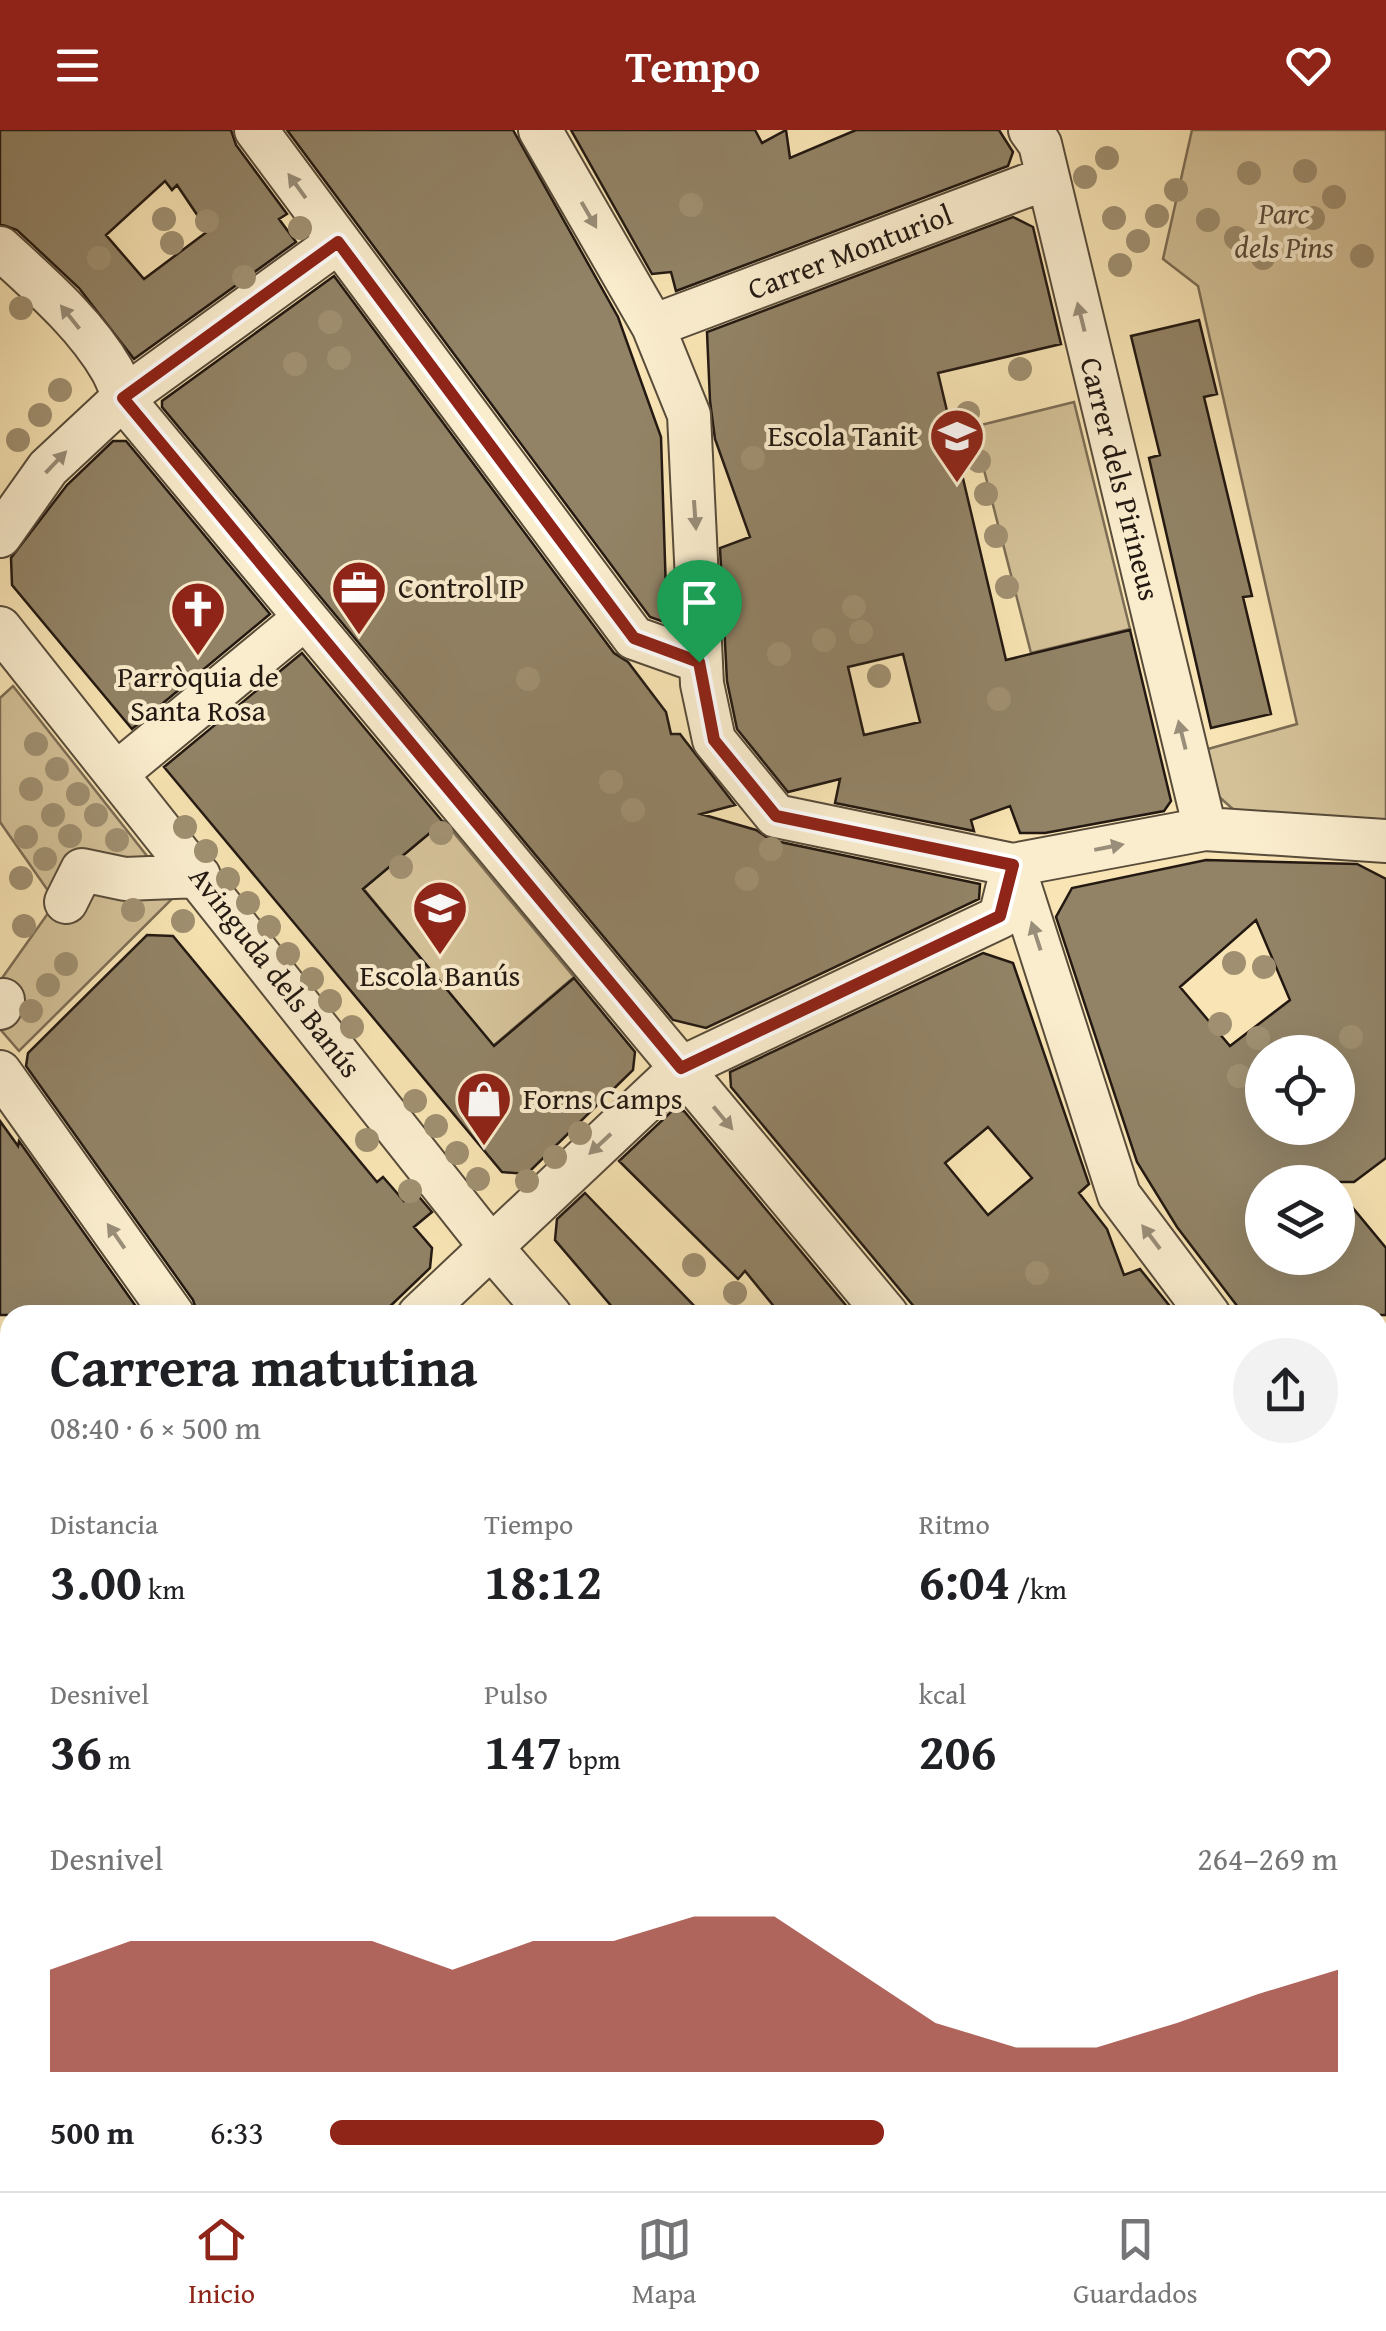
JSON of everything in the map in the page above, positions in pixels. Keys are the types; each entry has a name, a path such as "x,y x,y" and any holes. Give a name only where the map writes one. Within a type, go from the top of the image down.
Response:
{"street":[{"path":"256,130 634,638 699,662"},
{"path":"540,130 653,326 689,414 698,552 699,662 714,740 776,816 1013,865 1205,830 1386,841"},
{"name":"Carrer dels Pirineus","path":"1030,130 1040,144 1205,830"},
{"name":"Carrer Monturiol","path":"653,326 1047,178"},
{"path":"0,536 48,468 123,398 338,242"},
{"path":"0,248 56,301 112,370 123,398 879,1305"},
{"path":"117,774 305,618"},
{"name":"Avinguda dels Banús","path":"0,628 491,1247 541,1305"},
{"path":"430,1305 681,1068 1000,916 1013,865"},
{"path":"1013,865 1119,1195 1202,1305"},
{"path":"66,902 82,870 125,879 199,876"},
{"path":"0,1072 166,1305"}],"green space":[{"name":"Parc dels Pins","path":"1192,130 1386,130 1386,824 1243,818 1208,787 1201,751 1297,724 1198,286 1163,259"},
{"path":"1074,402 1130,629 1031,653 973,427"},
{"path":"13,686 177,894 19,1051 0,1029 0,981 56,902 0,822 0,698"},
{"path":"444,821 574,977 493,1046 363,888"}],"building":[{"path":"0,130 231,130 236,145 287,214 279,219 296,242 134,359 79,288 17,230 0,224","holes":["165,181 172,190 177,185 208,231 144,279 106,235"]},
{"path":"287,130 513,130 618,317 661,437 667,623 650,617"},
{"path":"571,130 755,130 762,143 786,130 790,158 856,130 999,130 1013,152 1008,166 676,291 671,272 652,274"},
{"path":"1013,217 1033,227 1061,344 938,373 1006,660 1130,630 1171,801 1164,811 1045,833 1020,833 1010,806 971,820 974,831 835,803 840,779 788,792 737,729 727,681 720,548 750,537 715,439 707,332","holes":["903,654 920,722 864,735 848,667"]},
{"path":"334,276 614,653 628,662 666,712 671,734 680,734 735,805 701,814 756,830 771,840 980,884 979,899 706,1028 673,1020 162,407 162,401"},
{"path":"1199,320 1217,394 1204,397 1252,596 1243,597 1271,714 1211,728 1149,458 1160,455 1131,336"},
{"path":"113,441 126,441 270,614 132,729 12,585 11,558 67,485"},
{"path":"302,653 443,822 363,889 494,1046 574,978 635,1052 633,1070 527,1174 502,1172 164,767"},
{"path":"1206,860 1357,864 1386,879 1386,1158 1355,1181 1355,1165 1245,1165 1245,1275 1355,1275 1355,1211 1386,1248 1386,1305 1236,1305 1177,1227 1137,1162 1056,917 1072,888","holes":["1256,920 1290,1000 1230,1046 1180,987"]},
{"path":"147,935 173,936 377,1182 383,1177 404,1201 415,1192 432,1212 414,1227 432,1248 430,1268 391,1305 195,1305 26,1066 28,1053"},
{"path":"983,953 1013,963 1089,1184 1079,1193 1107,1229 1124,1275 1140,1269 1169,1305 913,1305 731,1087 730,1072","holes":["988,1127 1032,1178 988,1215 945,1163"]},
{"path":"672,1111 684,1111 846,1305 773,1305 745,1271 738,1279 619,1161"},
{"path":"0,1121 18,1146 19,1141 135,1305 0,1305"},
{"path":"585,1193 693,1305 610,1305 555,1240 557,1219"}],"place":[{"name":"Escola Tanit","path":"957,485"},
{"name":"Control IP","path":"359,637"},
{"name":"Parròquia de Santa Rosa","path":"198,658"},
{"name":"Escola Banús","path":"440,957"},
{"name":"Forns Camps","path":"484,1148"}],"route":[{"path":"338,242 634,638 699,662 714,740 776,816 1013,865 1000,916 681,1068 123,398 338,242"}]}
